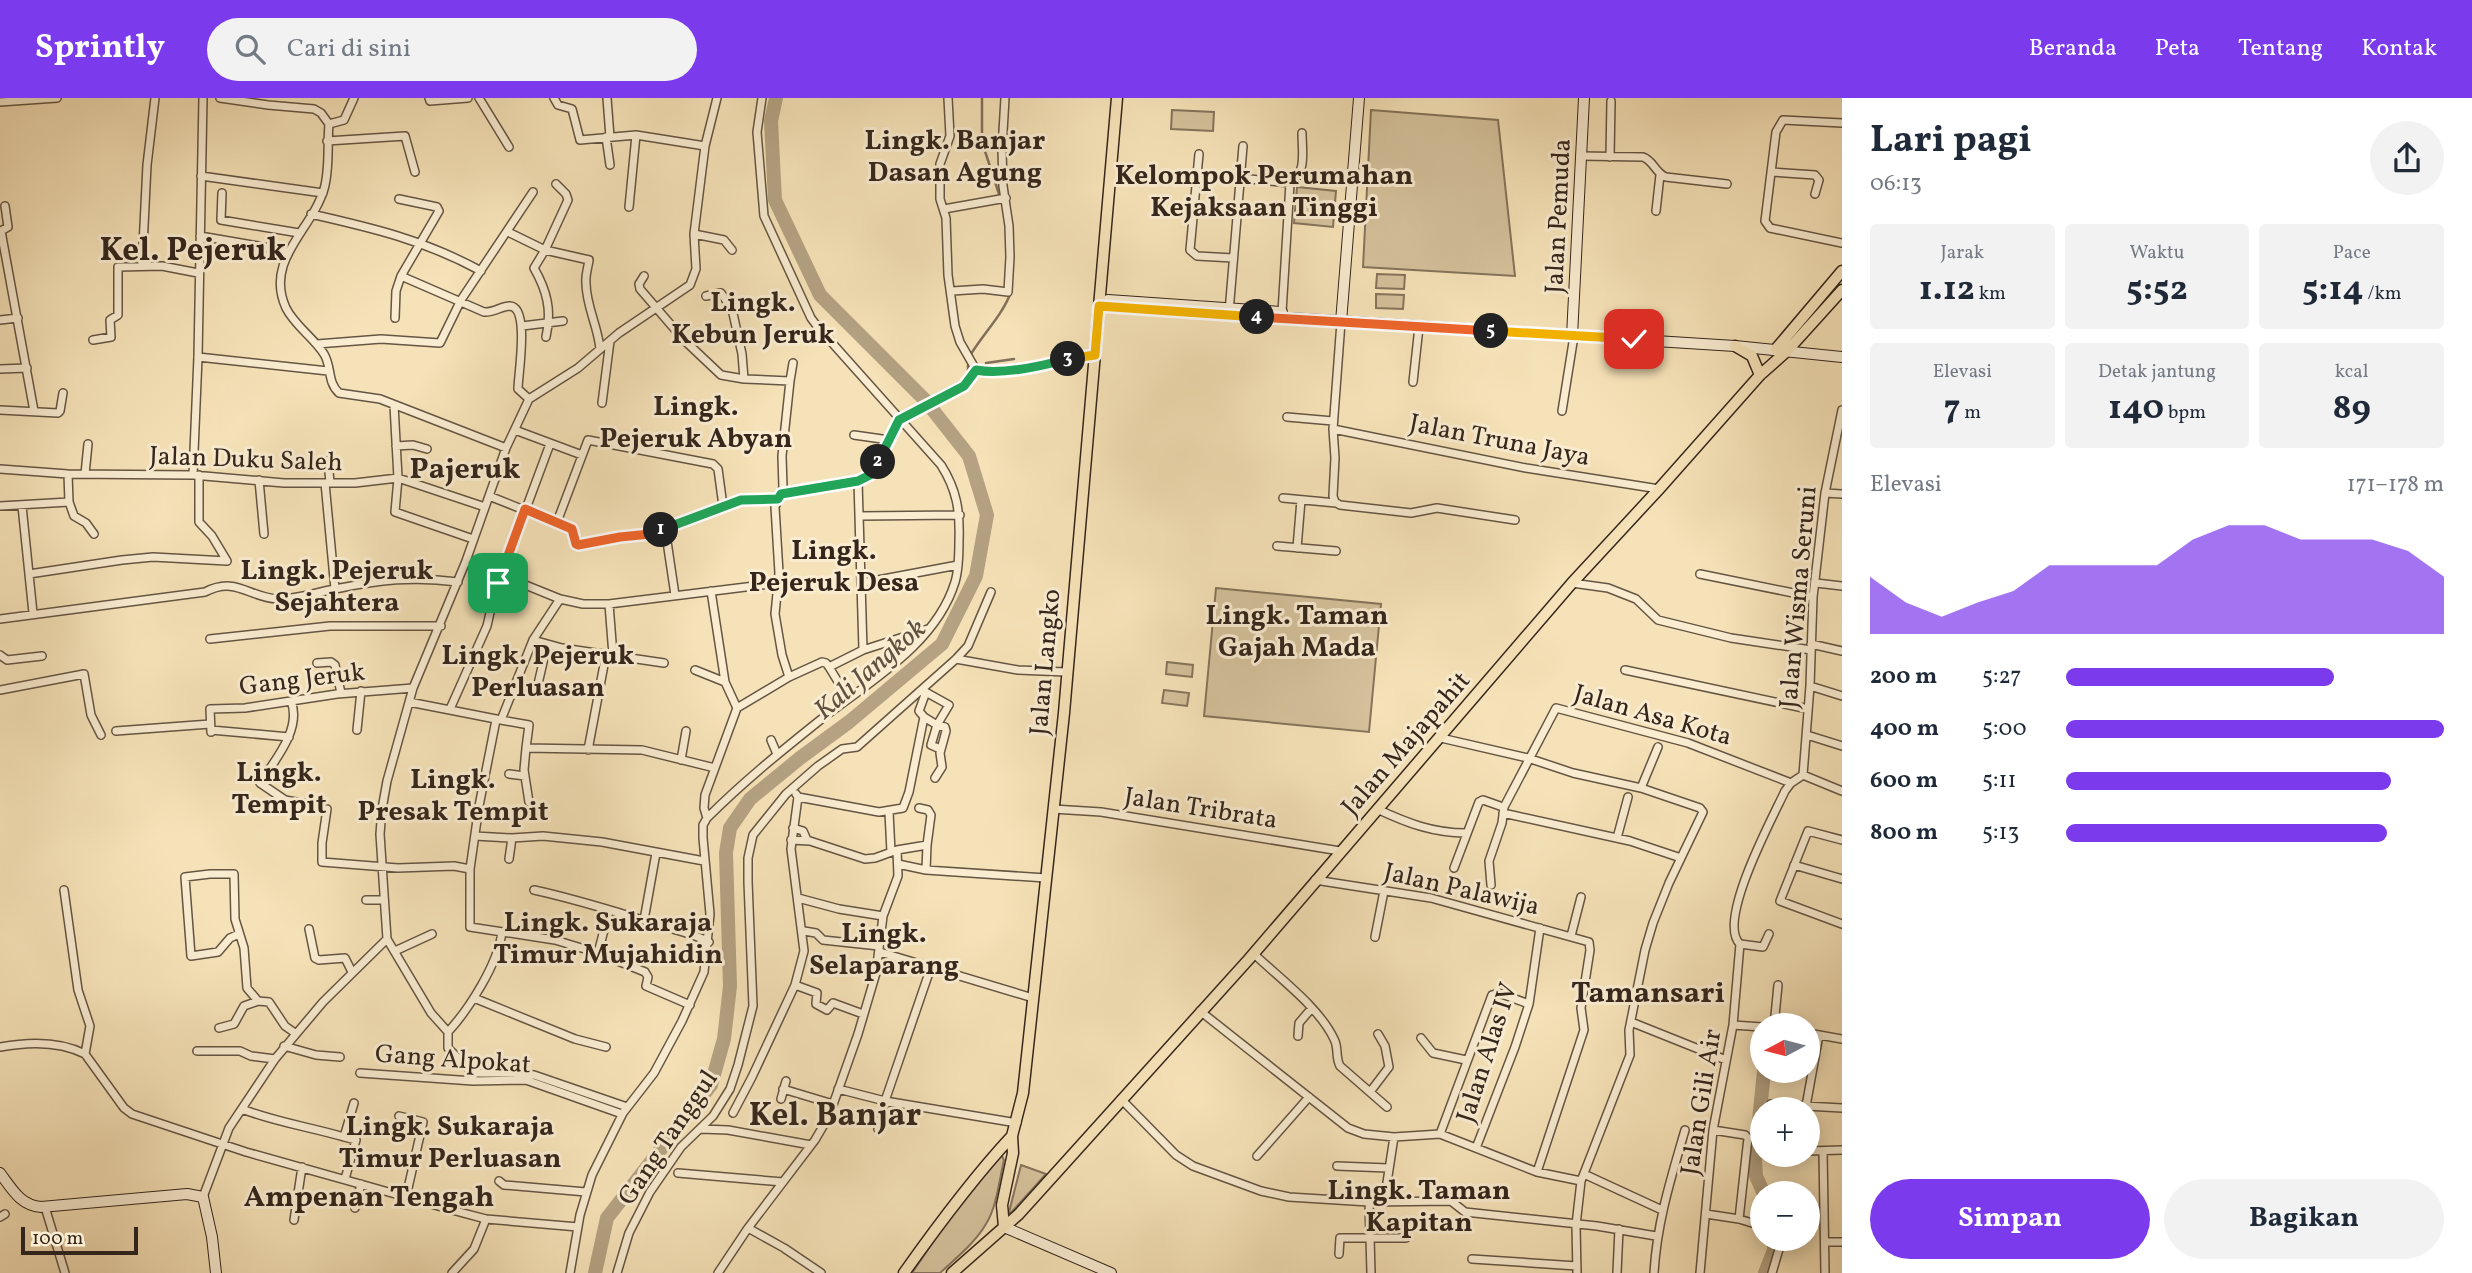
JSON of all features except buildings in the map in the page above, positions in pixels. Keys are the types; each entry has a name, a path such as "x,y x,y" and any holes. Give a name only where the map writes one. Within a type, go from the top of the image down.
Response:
{"main road":[{"name":"Jalan Langko","path":"1004,1227 1002,1205 1013,1153 1012,1136 1023,1093 1054,809 1117,98"},
{"path":"1341,319 1359,98"},
{"name":"Jalan Pemuda","path":"1573,336 1584,98"},
{"name":"Jalan Majapahit","path":"952,1273 1019,1214 1253,953 1572,583 1760,375 1842,271"},
{"name":"Jalan Majapahit","path":"1781,350 1842,290"},
{"path":"1099,303 1341,319"},
{"path":"1229,312 1283,312 1419,327 1735,346 1842,357"},
{"path":"1735,346 1752,356 1760,375"},
{"path":"904,1273 937,1226 1012,1136"},
{"path":"0,1173 21,1201 45,1208 187,1194 203,1197 212,1237 216,1273"},
{"path":"1004,1227 1111,1273"}],"street":[{"path":"0,102 57,98"},
{"path":"142,266 147,165 155,98"},
{"path":"29,574 153,557 227,561 212,536 199,522 196,475 203,98"},
{"path":"220,98 268,106 314,109 321,113 329,124 327,174 323,193 288,251 280,282 286,308 326,358 331,383 339,393 380,399 506,448"},
{"path":"329,124 344,120 354,98"},
{"path":"429,98 430,101 468,98"},
{"path":"479,98 509,147"},
{"path":"554,98 558,105 572,109 580,140 636,135 705,146"},
{"path":"607,98 610,165"},
{"path":"473,1077 448,1048 447,1032 431,1013 387,939 381,865 382,808 387,781 413,688 441,626 506,448 529,399 578,368 610,341 690,285 696,269 694,234 705,146 717,98"},
{"path":"574,1271 578,1227 586,1192 624,1110 654,1073 704,972 710,914 703,838 707,818 746,779 905,655 928,629 951,593 958,565 960,515 957,495 941,465 902,418 817,326 764,216 757,132 762,98"},
{"path":"947,98 950,136 939,172 940,202 944,209 948,275 955,326 960,342 976,370"},
{"path":"952,290 1008,290 1010,257 1002,199 1005,98"},
{"path":"1610,156 1611,101"},
{"path":"1842,123 1783,120 1776,132 1765,221 1767,226 1842,243"},
{"path":"1240,178 1290,183 1298,177 1302,166 1302,133"},
{"path":"629,207 636,135"},
{"path":"327,141 405,136 415,172"},
{"path":"1229,312 1243,146"},
{"path":"1199,154 1190,250 1197,256 1233,258"},
{"path":"1581,156 1645,158 1660,175 1727,184"},
{"path":"1772,172 1815,175 1819,180 1815,194"},
{"path":"1656,211 1660,175"},
{"path":"201,176 323,193"},
{"path":"1283,312 1290,183"},
{"path":"546,337 549,323 547,294 535,267 568,200 556,184"},
{"path":"317,344 382,339 436,344 443,340 461,300 533,192"},
{"path":"222,193 221,220 299,233"},
{"path":"944,209 1002,199"},
{"path":"395,318 396,291 401,276 439,211 438,208 399,200"},
{"path":"5,206 8,227 1,231 34,411"},
{"path":"311,214 420,242 481,271"},
{"path":"508,232 545,250 589,260 586,284 591,315 598,329 600,349"},
{"path":"694,234 724,240 732,250"},
{"path":"200,236 288,251"},
{"path":"93,340 111,337 110,320 118,315 118,268 162,266 198,273"},
{"path":"0,275 11,275"},
{"path":"401,276 484,312 496,312 508,306 517,309 522,326 518,389 529,399"},
{"path":"644,276 639,287 684,341 721,375 790,381"},
{"path":"706,296 721,293 730,306 742,354 744,379"},
{"path":"0,320 18,318"},
{"path":"1336,503 1333,496 1333,425 1341,319"},
{"path":"522,326 563,321"},
{"path":"1413,382 1419,327"},
{"path":"1562,411 1573,336"},
{"path":"602,403 610,341"},
{"path":"976,370 993,371 1095,355"},
{"path":"198,357 328,371"},
{"path":"789,677 775,614 778,583 775,507 784,478 785,423 793,363"},
{"path":"0,369 27,368"},
{"path":"489,496 574,531 578,545 650,534 741,500 780,496 858,481 873,471 902,418 964,386 976,370"},
{"path":"0,410 59,412 63,393"},
{"path":"394,405 398,478 395,512 473,539"},
{"name":"Jalan Wisma Seruni","path":"1803,775 1813,597 1825,493 1842,410"},
{"name":"Jalan Truna Jaya","path":"1287,417 1526,468 1659,489"},
{"path":"515,430 582,455"},
{"path":"854,435 889,440"},
{"path":"557,522 588,440 713,464 718,470 723,506"},
{"path":"85,474 88,444"},
{"path":"396,446 412,444 427,449"},
{"path":"450,709 487,626 494,595 550,444"},
{"path":"328,461 335,589"},
{"name":"Jalan Duku Saleh","path":"0,468 68,474 196,475 328,483 398,478 485,507"},
{"path":"68,474 69,502 74,516 86,523 93,534"},
{"path":"259,480 264,534"},
{"path":"858,481 863,650"},
{"path":"1825,493 1842,494"},
{"path":"1283,498 1411,513 1437,508 1515,520"},
{"path":"1297,548 1301,500"},
{"path":"0,506 69,502"},
{"path":"22,506 33,613"},
{"path":"860,516 960,515"},
{"path":"665,528 675,595"},
{"path":"1277,546 1336,551"},
{"path":"466,561 560,599 583,604 609,604 778,583"},
{"path":"862,583 958,565"},
{"path":"1700,574 1813,597"},
{"path":"0,619 205,592 220,585 278,599 381,579 424,577 458,582"},
{"path":"1572,583 1608,588 1636,599 1658,620 1731,638 1842,651"},
{"path":"1816,583 1842,586"},
{"path":"711,591 725,682 737,708"},
{"name":"Gang Tanggul","path":"617,1273 629,1233 664,1168 713,1116 730,1089 752,1006 748,882 753,835 840,751 857,747 924,691 956,659 977,630 991,592"},
{"path":"560,599 533,640 498,720 470,869 470,927 546,938 598,953 645,972 648,977 646,986 690,1004"},
{"path":"588,750 610,654 609,604"},
{"path":"210,639 330,626 441,626"},
{"path":"829,667 863,650 928,629"},
{"path":"533,640 547,645 664,663"},
{"path":"538,684 547,645"},
{"path":"0,655 7,660 43,656"},
{"path":"956,659 1018,670 1066,672"},
{"path":"707,818 704,808 705,795 737,708 789,677 823,662 848,698"},
{"path":"317,663 333,663 341,693"},
{"path":"695,670 725,682"},
{"path":"1625,670 1808,709"},
{"path":"0,690 84,674 91,715 101,735"},
{"path":"1810,687 1842,696"},
{"name":"Gang Jeruk","path":"211,728 210,709 245,708 341,693 413,688"},
{"path":"356,730 361,691"},
{"path":"936,778 942,766 940,749 931,744 937,725 947,711 948,703 924,691 919,711 924,718 937,725"},
{"path":"291,701 295,720 289,737 260,783 285,800 313,805 315,809 327,809 322,862 398,867 454,866 470,869"},
{"path":"409,702 529,725 525,776 529,803"},
{"name":"Jalan Asa Kota","path":"1491,886 1489,861 1500,829 1502,809 1553,709 1560,708 1688,743 1791,783"},
{"path":"733,1112 795,985 804,951 793,878 793,795 872,811 889,812 905,806 924,718"},
{"path":"116,730 211,728 289,737"},
{"path":"677,758 686,731"},
{"path":"1807,735 1842,746"},
{"path":"1441,738 1528,758 1602,781 1641,788 1702,810 1653,923 1628,1035 1630,1055 1583,1178 1576,1226 1577,1270 1472,1259"},
{"path":"771,740 777,754"},
{"path":"1641,788 1658,747"},
{"path":"526,748 642,751 715,768"},
{"path":"509,774 525,776"},
{"path":"1791,783 1803,775 1842,790"},
{"name":"Jalan Gili Air","path":"1700,1273 1713,1130 1733,1025 1740,944 1734,932 1741,892 1748,870 1791,783"},
{"path":"1617,838 1628,797"},
{"path":"1454,868 1480,800 1502,809 1617,838 1681,858"},
{"path":"919,808 928,810 931,815 926,870"},
{"name":"Jalan Tribrata","path":"1054,809 1101,812 1340,851"},
{"path":"1377,809 1420,827 1449,833 1466,833"},
{"path":"718,1273 748,1228 811,1145 833,1104 876,973 883,916 897,882 898,864 889,812"},
{"path":"793,828 803,831 807,840"},
{"path":"1842,841 1808,831 1780,901 1842,924"},
{"path":"475,836 558,837 602,842 704,861"},
{"path":"509,859 512,838"},
{"path":"791,840 807,840 865,859 927,845"},
{"path":"644,920 656,853"},
{"path":"898,864 926,870 1046,878"},
{"path":"1794,864 1842,879"},
{"path":"239,934 230,939 218,953 191,956 185,877 234,874 235,919 247,962 247,988 258,1001"},
{"name":"Jalan Palawija","path":"1315,880 1431,898 1589,942 1581,1009 1584,1030 1537,1172"},
{"path":"64,890 78,990 90,1026 85,1054"},
{"path":"534,890 567,897 709,942"},
{"path":"1375,937 1384,891"},
{"path":"1572,936 1581,897"},
{"path":"798,898 883,916"},
{"path":"366,900 383,900"},
{"path":"598,953 609,911"},
{"name":"Jalan Alas IV","path":"1476,1148 1529,1004 1540,928"},
{"path":"309,929 314,958 345,958 352,972"},
{"path":"804,931 816,933 823,940 880,949 1033,998"},
{"path":"447,1032 474,998 495,958 502,932"},
{"path":"395,951 432,934"},
{"path":"1740,944 1763,947 1769,934"},
{"path":"203,1197 229,1128 284,1046 352,972 387,939"},
{"path":"1253,953 1311,1009 1334,1039 1340,1066 1387,1107"},
{"path":"878,1129 931,967"},
{"path":"795,985 817,993 816,1004 827,1010 833,1003 863,1014"},
{"path":"1775,1013 1778,985"},
{"path":"1440,1134 1466,1060 1494,993 1529,1004"},
{"path":"474,998 575,1039 606,1047"},
{"path":"219,1028 234,1024 244,1006 258,1001 269,1002 285,1026 295,1033"},
{"path":"1298,1036 1299,1023 1311,1009"},
{"path":"1200,1011 1348,1128 1364,1134 1394,1137 1440,1134 1537,1172 1583,1178 1662,1210"},
{"path":"1631,1022 1726,1060"},
{"path":"1733,1025 1750,1026"},
{"path":"1370,1092 1389,1067 1385,1046 1378,1034"},
{"path":"1820,1035 1842,1039"},
{"path":"1421,1038 1433,1053 1466,1060"},
{"path":"0,1047 27,1044 75,1049 85,1054 127,1111 223,1144 486,1219 578,1227"},
{"path":"284,1046 316,1055 340,1057"},
{"path":"197,1051 240,1051 251,1056 275,1059"},
{"name":"Gang Alpokat","path":"360,1073 533,1079 624,1110"},
{"path":"780,1098 786,1081"},
{"path":"783,1089 833,1104"},
{"path":"838,1089 885,1101 1017,1123"},
{"path":"1257,1156 1308,1097"},
{"path":"1121,1099 1162,1143 1193,1166 1278,1196 1369,1202 1451,1201 1465,1212 1619,1229 1656,1236"},
{"path":"344,1137 355,1103"},
{"path":"1820,1106 1842,1108"},
{"path":"242,1110 267,1119 309,1126 356,1140 345,1179"},
{"path":"399,1116 423,1122 406,1197"},
{"path":"701,1129 728,1130 811,1145"},
{"path":"1654,1273 1656,1236 1685,1130"},
{"path":"1713,1130 1745,1135 1748,1138 1739,1219"},
{"path":"1384,1202 1394,1137"},
{"path":"1825,1273 1823,1151 1842,1150"},
{"path":"1337,1166 1388,1168"},
{"path":"294,1220 302,1167"},
{"path":"678,1173 783,1182"},
{"path":"499,1181 504,1185 586,1192"},
{"path":"355,1208 361,1184"},
{"path":"1369,1202 1371,1273"},
{"path":"45,1208 65,1273"},
{"path":"1706,1214 1750,1222"},
{"path":"453,1273 472,1252 486,1219"},
{"path":"748,1228 821,1273"},
{"path":"1617,1273 1619,1229"},
{"path":"1339,1254 1340,1238 1406,1238"},
{"path":"1825,1242 1842,1242"},
{"path":"1772,1273 1778,1251"},
{"path":"963,1263 970,1273"}],"shaded area":[{"path":"1172,110 1214,112 1213,131 1171,129"},
{"path":"1371,110 1498,120 1515,276 1363,267"},
{"path":"1297,187 1336,191 1333,227 1294,223"},
{"path":"1377,274 1405,275 1404,289 1376,288"},
{"path":"1376,294 1404,295 1403,309 1376,308"},
{"path":"1216,588 1381,604 1369,732 1204,716"},
{"path":"1167,662 1193,665 1192,677 1166,674"},
{"path":"1164,690 1189,693 1187,706 1162,703"},
{"path":"1001,1154 1004,1160 995,1201 982,1231 940,1273 912,1273 950,1217"},
{"path":"1021,1165 1046,1174 1008,1216"}],"waterway":[{"name":"Kali Jangkok","path":"595,1273 607,1218 711,1085 724,1039 730,986 726,853 730,828 750,799 849,722 942,644 976,576 987,515 969,456 925,400 820,295 775,200 771,121 776,98"},
{"path":"982,98 982,142 1000,197"},
{"path":"999,136 1001,112"},
{"path":"971,354 1011,292"},
{"path":"986,363 1014,359"},
{"path":"925,400 968,376 968,365"},
{"path":"1758,1181 1755,1161 1763,1083"},
{"path":"1765,1273 1774,1251"}],"district":[{"name":"Lingk. Banjar Dasan Agung","path":"955,155"},
{"name":"Kelompok Perumahan Kejaksaan Tinggi","path":"1264,190"},
{"name":"Kel. Pejeruk","path":"193,248"},
{"name":"Lingk. Kebun Jeruk","path":"753,317"},
{"name":"Lingk. Pejeruk Abyan","path":"696,421"},
{"name":"Pajeruk","path":"465,468"},
{"name":"Lingk. Pejeruk Desa","path":"834,565"},
{"name":"Lingk. Pejeruk Sejahtera","path":"337,585"},
{"name":"Lingk. Taman Gajah Mada","path":"1297,630"},
{"name":"Lingk. Pejeruk Perluasan","path":"538,670"},
{"name":"Lingk. Tempit","path":"279,787"},
{"name":"Lingk. Presak Tempit","path":"453,794"},
{"name":"Lingk. Sukaraja Timur Mujahidin","path":"608,937"},
{"name":"Lingk. Selaparang","path":"884,948"},
{"name":"Tamansari","path":"1648,992"},
{"name":"Kel. Banjar","path":"835,1113"},
{"name":"Lingk. Sukaraja Timur Perluasan","path":"450,1141"},
{"name":"Ampenan Tengah","path":"369,1196"},
{"name":"Lingk. Taman Kapitan","path":"1419,1205"}],"route":[{"path":"498,583 525,509 572,529 576,544 580,545 650,534 741,500 778,499 781,494 858,481 873,471 899,420 960,389 976,370 993,371 1095,355 1099,306 1634,339"}]}
